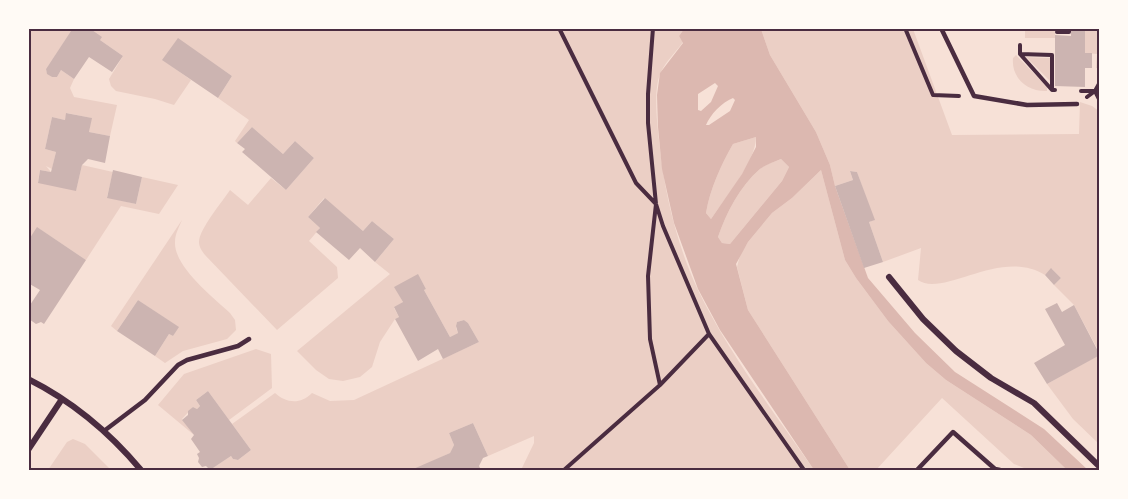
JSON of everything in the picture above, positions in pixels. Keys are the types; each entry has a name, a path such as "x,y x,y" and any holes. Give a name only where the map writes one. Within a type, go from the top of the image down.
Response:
{"street":[{"path":"889,277 923,319 956,351 991,378 1034,403 1100,467"},
{"path":"28,379 63,399 104,431 141,471"},
{"path":"28,450 63,399"}],"lane":[{"path":"941,28 974,96 1028,105 1077,104"},
{"path":"104,431 145,400 178,365 187,360 238,346 249,339"},
{"path":"917,471 953,432 996,470"}],"path":[{"path":"559,28 636,183 656,204 672,251 710,334 804,471"},
{"path":"653,28 648,94 650,147 656,204 648,276 651,339 660,385"},
{"path":"906,28 933,95 974,96"},
{"path":"1057,32 1069,32 1069,28"},
{"path":"1020,45 1020,54 1052,90 1063,90"},
{"path":"1020,54 1052,55 1052,88"},
{"path":"1095,91 1100,82"},
{"path":"1073,90 1095,91"},
{"path":"1095,91 1100,101"},
{"path":"564,471 660,385 710,334"}],"shaded area":[{"path":"29,29 73,29 46,69 47,73 52,77 57,77 61,70 74,79 70,88 74,97 117,105 110,136 89,132 91,118 67,113 65,120 52,117 45,149 56,152 52,169 46,166 51,172 40,170 38,182 76,190 82,165 113,172 107,197 136,204 142,177 178,185 159,214 121,206 86,260 38,228 29,241"},
{"path":"89,29 684,29 679,36 683,42 661,72 656,96 661,159 677,235 690,272 710,314 753,382 814,470 521,470 534,443 534,436 488,456 473,423 449,433 454,445 450,453 414,470 210,470 231,456 238,460 251,450 232,424 275,393 288,401 298,401 312,393 330,401 354,400 479,342 464,320 457,322 458,333 450,337 418,275 395,287 403,302 394,308 399,317 395,319 380,342 372,367 360,377 343,381 329,379 316,370 297,351 390,274 375,262 394,239 372,221 363,231 324,198 308,217 320,228 309,241 337,267 338,278 277,330 205,255 200,246 200,236 230,190 248,205 271,178 286,190 314,158 295,141 283,154 252,127 237,143 235,141 249,120 218,98 232,76 178,39 163,60 191,80 174,105 116,91 109,79 123,56"},
{"path":"684,29 761,29 770,55 816,132 830,165 835,186 868,278 915,333 955,372 1044,429 1088,470 1067,470 1031,435 946,380 926,363 888,321 845,260 821,170 792,198 772,213 748,242 736,264 748,310 850,470 814,470 720,330 698,289 674,223 662,169 657,95 660,73 683,43 679,36","holes":["715,83 718,86 711,102 701,111 698,110 698,94","733,98 735,100 730,111 706,125 710,117 725,102","756,137 756,147 742,174 711,219 706,213 710,195 733,144","781,159 789,167 782,181 730,244 722,243 718,237 730,209 753,176 767,165"]},
{"path":"761,29 913,29 952,135 1079,134 1080,102 1099,111 1099,352 1074,305 1054,285 1061,278 1052,269 1045,275 1028,268 1010,266 942,283 929,284 918,280 921,248 883,262 869,222 874,220 857,172 850,171 853,180 835,186 830,165 816,132 770,55"},
{"path":"1025,29 1066,30 1055,30 1055,38 1025,38"},
{"path":"1085,29 1099,29 1099,68 1096,68 1097,54 1085,53"},
{"path":"1016,55 1047,87 1047,91 1033,89 1022,82 1013,65 1013,58"},
{"path":"1026,57 1050,58 1050,81"},
{"path":"756,137 755,147 745,168 711,219 706,213 710,195 716,177 733,144"},
{"path":"781,159 789,167 782,181 730,244 722,243 718,237 740,192 762,167"},
{"path":"821,170 845,260 888,321 926,363 946,380 1031,435 1067,470 1029,470 1014,464 942,398 876,470 850,470 748,310 737,267 740,255 748,242 772,213 792,198"},
{"path":"182,220 176,233 176,252 187,271 230,313 235,320 236,330 227,339 183,351 165,363 155,356 169,334 173,336 178,327 138,300 117,331 111,326"},
{"path":"256,349 271,354 272,388 229,420 208,391 196,400 200,406 197,409 193,407 182,419 194,435 158,405 184,374"},
{"path":"1099,355 1099,444 1073,419 1047,384"},
{"path":"73,439 85,444 111,470 48,470 67,442"}],"building":[{"path":"73,28 89,28 102,37 100,40 123,56 112,72 89,57 74,79 61,70 57,77 47,74 46,69"},
{"path":"1071,28 1085,28 1085,53 1092,53 1092,68 1085,68 1085,87 1055,86 1055,35 1071,36"},
{"path":"178,38 232,76 218,98 162,60"},
{"path":"66,113 92,118 89,132 110,136 105,163 88,159 82,165 76,191 38,183 40,170 51,172 56,152 45,149 52,117 65,120"},
{"path":"252,127 283,154 295,141 314,158 286,190 242,152 245,149 237,143"},
{"path":"113,170 142,177 136,204 107,198"},
{"path":"850,171 857,172 875,220 869,222 883,262 864,268 835,186 853,180"},
{"path":"325,198 363,231 372,221 394,239 375,262 360,248 349,260 316,232 320,228 308,217"},
{"path":"37,227 86,260 44,324 41,322 36,324 29,319 28,308 40,290 28,283 28,241"},
{"path":"1051,268 1061,278 1054,285 1045,275"},
{"path":"418,274 426,289 424,290 450,337 458,333 457,322 464,320 479,342 443,359 438,349 418,361 395,319 399,317 394,307 403,302 394,287"},
{"path":"138,300 179,327 173,336 169,334 155,356 117,331"},
{"path":"1057,303 1062,312 1074,305 1100,355 1047,384 1034,363 1065,345 1045,309"},
{"path":"208,391 251,450 238,460 231,456 210,470 206,466 202,467 198,462 197,454 200,452 191,439 194,435 182,420 193,407 197,409 200,406 196,400"},
{"path":"473,423 488,456 483,458 479,466 481,470 411,470 450,453 454,445 449,433"}]}
